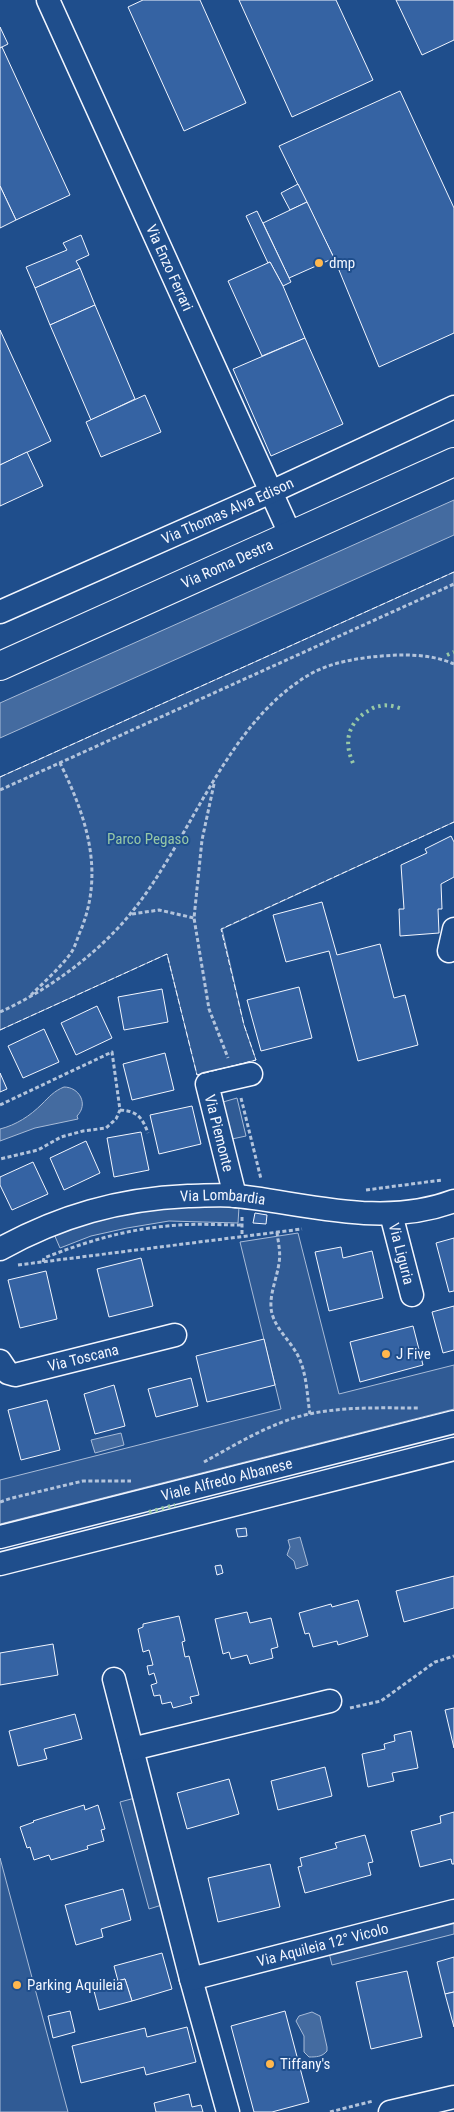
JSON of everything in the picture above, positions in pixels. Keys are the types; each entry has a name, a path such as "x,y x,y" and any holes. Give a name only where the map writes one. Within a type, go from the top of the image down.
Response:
{"main road":[{"name":"Via Roma Destra","path":"0,666 454,462"}],"street":[{"name":"Via Enzo Ferrari","path":"48,0 291,536"},
{"name":"Via Thomas Alva Edison","path":"0,612 271,492 454,407"},
{"path":"449,951 454,929"},
{"name":"Via Piemonte","path":"235,1196 207,1084 241,1070"},
{"name":"Via Lombardia","path":"5,1258 35,1232 83,1212 125,1202 166,1197 235,1196 342,1212 391,1214 442,1205 452,1190"},
{"name":"Via Liguria","path":"391,1214 412,1295"},
{"name":"Via Toscana","path":"0,1360 8,1373 15,1375 175,1336"},
{"name":"Viale Alfredo Albanese","path":"0,1536 454,1422"},
{"name":"Viale Alfredo Albanese","path":"0,1564 454,1449"},
{"path":"114,1679 191,1979 228,2112"},
{"path":"132,1749 330,1701"},
{"name":"Via Aquileia 12° Vicolo","path":"191,1979 454,1911"},
{"path":"390,2112 454,2097"}],"path":[{"path":"0,790 454,584"},
{"path":"0,1012 26,1001 82,962 131,914 159,874 215,781 254,722 283,694 315,672 350,659 388,655 419,656 445,660 454,664"},
{"path":"26,1001 71,953 85,919 94,873 91,848 74,791 60,763"},
{"path":"215,781 202,840 194,918 208,1009 241,1070"},
{"path":"131,914 159,910 194,918"},
{"path":"0,1105 112,1052 120,1110 116,1119 106,1128 61,1137 38,1150 0,1159"},
{"path":"240,1093 262,1185"},
{"path":"120,1110 135,1112 140,1116 148,1133"},
{"path":"364,1190 452,1190"},
{"path":"43,1262 44,1258 85,1243 127,1231 169,1226 241,1226"},
{"path":"5,1258 43,1262 304,1228"},
{"path":"277,1232 280,1252 272,1308 281,1332 299,1357 304,1372 310,1414"},
{"path":"196,1466 266,1430 310,1414 350,1408 421,1408"},
{"path":"0,1502 83,1481 137,1481"},
{"path":"330,1701 332,1713 381,1700 435,1662 454,1656"}],"shaded area":[{"path":"454,500 454,535 0,738 0,703"},
{"name":"Parco Pegaso","path":"454,572 454,822 222,929 244,1025 256,1060 197,1075 167,954 0,1030 0,777"},
{"path":"64,1087 74,1090 81,1097 82,1106 77,1116 78,1119 35,1128 0,1141 0,1129 28,1116 52,1094"},
{"path":"237,1098 246,1136 232,1139 223,1102"},
{"path":"201,1205 239,1207 238,1223 169,1221 91,1236 60,1248 54,1234 126,1212"},
{"path":"298,1233 339,1394 454,1365 454,1409 0,1524 0,1480 281,1409 240,1242"},
{"path":"121,1433 124,1445 95,1453 91,1440"},
{"path":"300,1537 308,1565 296,1569 294,1561 287,1555 290,1547 288,1540"},
{"path":"135,1798 165,1904 149,1909 120,1802"},
{"name":"Parking Aquileia","path":"0,1858 68,2112 0,2112"},
{"path":"454,1921 454,1934 332,1965 329,1953"},
{"path":"312,2012 320,2016 327,2047 325,2053 316,2057 309,2057 304,2052 304,2036 296,2021 299,2016"}],"building":[{"path":"143,0 200,0 246,103 184,131 128,7"},
{"path":"239,0 336,0 373,80 292,117"},
{"path":"396,0 454,0 454,40 422,55"},
{"path":"0,27 8,44 0,48"},
{"path":"2,47 70,195 16,220 0,186 0,48"},
{"path":"400,91 454,208 454,333 379,367 334,258 279,146"},
{"path":"298,184 307,202 290,210 281,193"},
{"path":"0,186 16,220 0,228"},
{"path":"307,202 334,258 289,278 263,223"},
{"path":"257,211 291,282 283,286 270,262 268,263 246,216"},
{"path":"81,235 89,255 76,261 80,268 35,288 26,267 67,250 63,243"},
{"path":"270,262 283,286 305,338 262,356 228,281"},
{"path":"80,268 95,305 50,325 35,288"},
{"path":"95,305 135,399 91,420 50,325"},
{"path":"0,330 51,441 0,465"},
{"path":"305,338 343,424 271,456 233,369"},
{"path":"145,395 161,432 101,457 86,422"},
{"path":"27,452 43,486 0,506 0,465"},
{"path":"451,836 454,842 454,877 441,884 442,909 438,909 439,933 400,936 399,909 404,909 401,865 427,853 425,849"},
{"path":"322,902 337,955 380,944 394,998 405,995 418,1045 358,1061 329,951 286,962 273,915"},
{"path":"299,987 312,1038 261,1051 247,1000"},
{"path":"162,989 168,1022 124,1030 118,997"},
{"path":"97,1006 112,1038 76,1055 61,1023"},
{"path":"44,1029 59,1062 23,1078 8,1046"},
{"path":"165,1053 174,1090 132,1100 123,1064"},
{"path":"0,1073 7,1089 0,1092"},
{"path":"192,1106 201,1144 159,1154 150,1115"},
{"path":"141,1132 149,1170 114,1177 107,1138"},
{"path":"86,1141 100,1173 64,1190 50,1158"},
{"path":"33,1162 48,1194 12,1210 0,1185 0,1177"},
{"path":"255,1213 267,1215 266,1224 253,1223"},
{"path":"454,1238 454,1291 449,1292 436,1243"},
{"path":"341,1247 343,1258 372,1251 383,1298 329,1311 315,1252"},
{"path":"141,1258 153,1306 109,1317 97,1269"},
{"path":"46,1271 57,1319 20,1328 8,1280"},
{"path":"454,1306 454,1350 443,1353 432,1312"},
{"name":"J Five","path":"413,1326 423,1365 360,1382 350,1342"},
{"path":"264,1339 275,1385 207,1402 196,1356"},
{"path":"191,1378 198,1406 156,1417 148,1389"},
{"path":"114,1385 125,1426 95,1434 84,1394"},
{"path":"47,1400 60,1450 21,1460 8,1410"},
{"path":"246,1528 247,1536 238,1537 236,1529"},
{"path":"221,1565 223,1573 217,1575 215,1566"},
{"path":"454,1576 454,1608 404,1622 396,1591"},
{"path":"358,1600 368,1636 338,1645 337,1641 313,1647 309,1633 305,1634 299,1613 331,1604 332,1607"},
{"path":"247,1612 250,1623 271,1618 278,1647 271,1649 273,1658 250,1664 247,1655 231,1659 229,1652 223,1654 215,1619"},
{"path":"179,1616 185,1641 182,1642 185,1657 189,1656 199,1695 190,1697 192,1703 173,1708 171,1702 162,1704 160,1695 154,1696 151,1685 157,1683 154,1673 149,1675 147,1666 153,1665 149,1650 143,1652 138,1629 143,1627 143,1624"},
{"path":"53,1644 58,1675 0,1685 0,1653"},
{"path":"454,1708 454,1748 445,1710"},
{"path":"75,1714 82,1739 44,1749 47,1759 18,1766 9,1731"},
{"path":"411,1731 418,1768 392,1773 394,1781 368,1787 362,1754 385,1749 384,1744 395,1741 394,1735"},
{"path":"325,1767 332,1796 278,1810 271,1781"},
{"path":"229,1779 239,1814 187,1829 177,1793"},
{"path":"84,1805 85,1810 98,1805 105,1829 101,1830 104,1841 87,1846 88,1849 51,1860 49,1855 34,1860 30,1847 27,1848 20,1827"},
{"path":"454,1812 454,1864 452,1864 451,1859 420,1867 411,1831 441,1823 440,1816"},
{"path":"365,1835 373,1862 368,1863 371,1875 305,1893 298,1867 302,1866 300,1858 337,1848 335,1843"},
{"path":"270,1864 280,1907 218,1922 208,1878"},
{"path":"123,1889 131,1920 101,1929 103,1937 76,1945 65,1905"},
{"path":"162,1953 172,1989 132,2001 125,1979 118,1981 114,1966"},
{"path":"454,1957 454,1992 445,1994 437,1962"},
{"path":"407,1971 422,2037 371,2049 356,1982"},
{"path":"125,1979 132,2001 99,2010 93,1987"},
{"path":"454,1992 454,2027 445,1994"},
{"path":"70,2011 75,2032 53,2038 48,2016"},
{"name":"Tiffany's","path":"285,2011 309,2102 272,2112 254,2112 231,2026"},
{"path":"187,2027 196,2062 146,2075 144,2067 81,2083 72,2046 145,2028 147,2037"},
{"path":"189,2094 192,2107 201,2105 203,2112 156,2112 154,2103"}],"hedge":[{"path":"447,655 454,652"},
{"path":"353,763 350,756 349,735 360,717 374,707 383,705 403,709"},
{"path":"149,1512 175,1505"}],"fence":[{"path":"0,777 454,572"},
{"path":"0,1030 167,954 197,1075 256,1060 244,1025 221,929 454,822"}],"place":[{"name":"dmp","path":"319,263"},
{"name":"J Five","path":"386,1354"},
{"name":"Parking Aquileia","path":"17,1985"},
{"name":"Tiffany's","path":"270,2064"}]}
